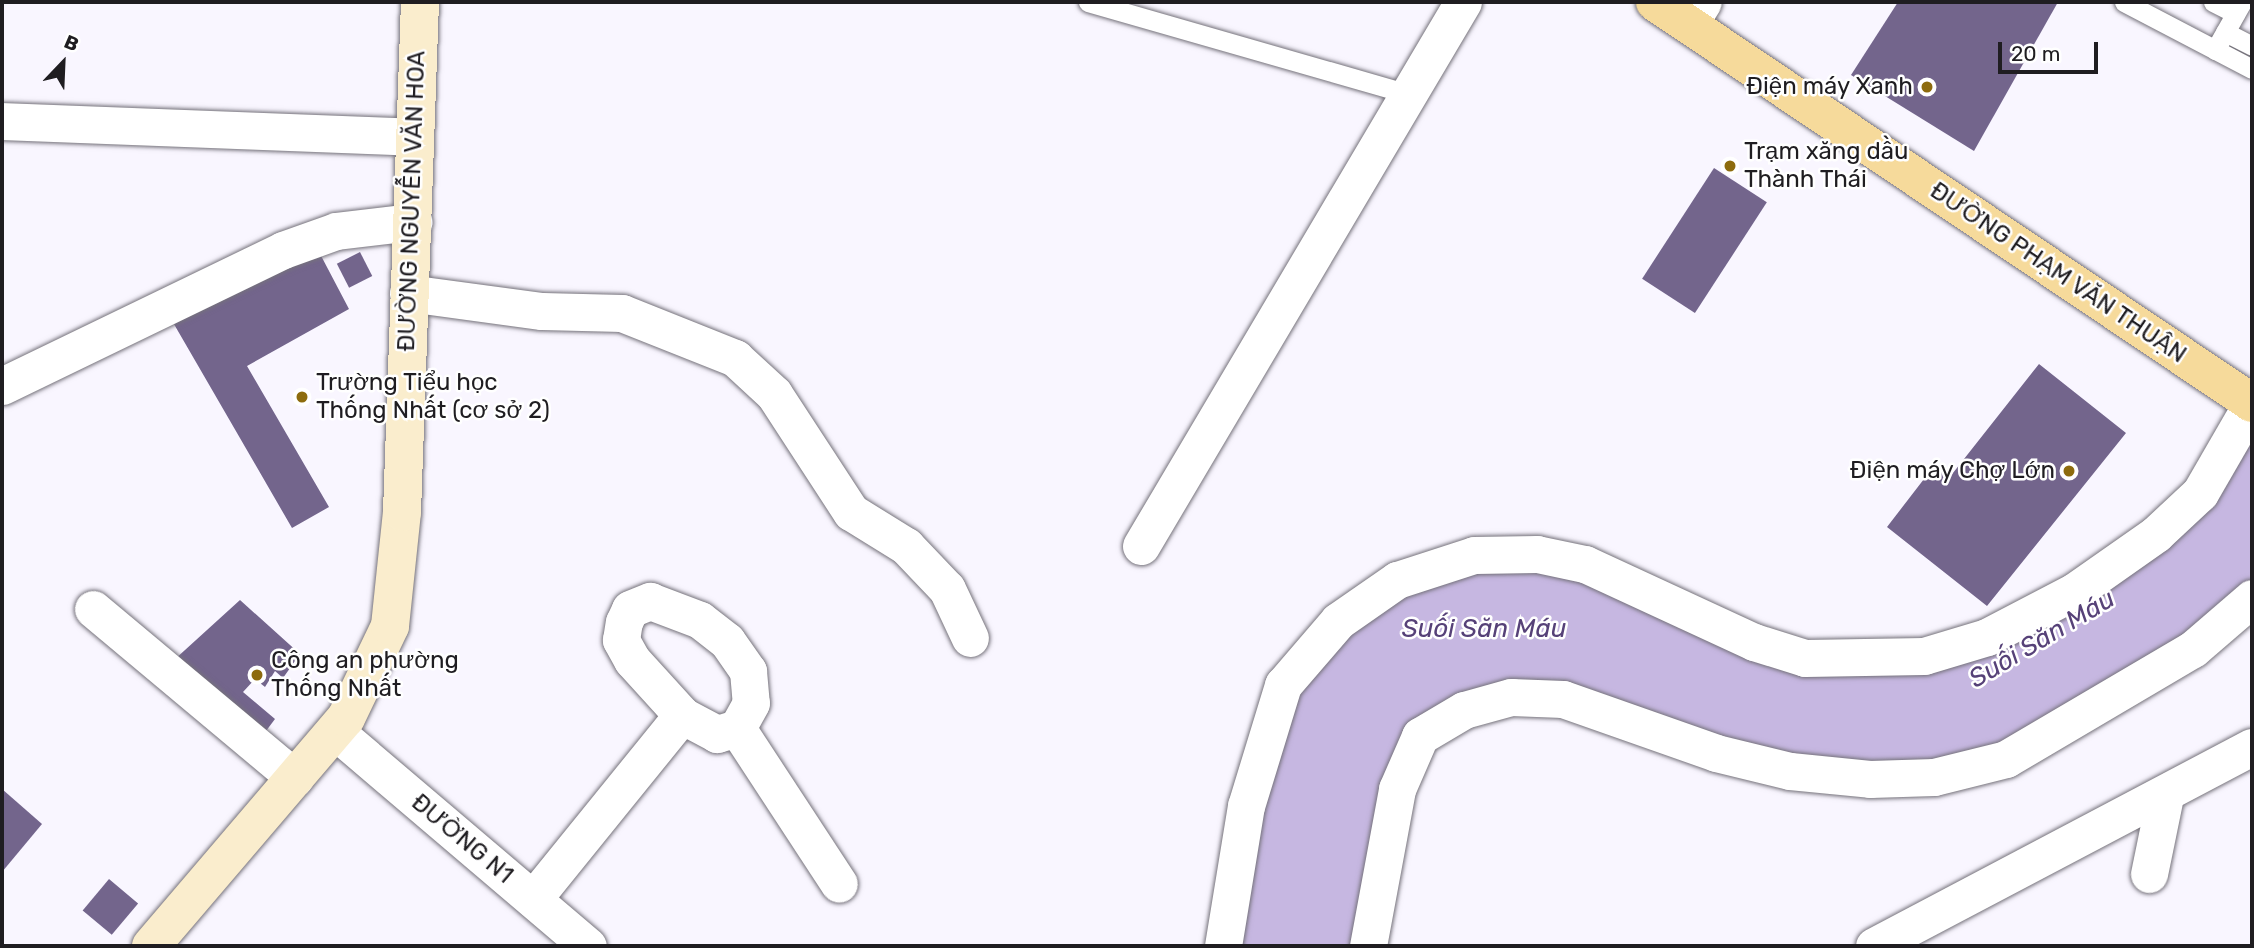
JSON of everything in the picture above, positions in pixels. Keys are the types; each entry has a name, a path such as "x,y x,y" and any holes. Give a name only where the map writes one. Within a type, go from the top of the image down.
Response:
{"main road":[{"name":"ĐƯỜNG PHẠM VĂN THUẬN","path":"1655,2 1696,13 2252,403"}],"street":[{"name":"ĐƯỜNG NGUYỄN VĂN HOA","path":"157,944 335,731 375,668 390,626 402,512 420,2"},
{"path":"1141,546 1463,2"},
{"path":"2,121 415,137"},
{"path":"2,386 283,250 336,232 413,222"},
{"path":"408,293 542,311 622,313 735,358 774,394 851,512 906,546 947,589 970,638"},
{"path":"1223,946 1246,806 1283,685 1338,621 1398,580 1474,555 1537,554 1585,564 1755,642 1805,658 1924,656 1998,631 2075,591 2156,534 2200,493 2252,403"},
{"path":"1368,946 1397,789 1420,736 1464,710 1511,697 1563,699 1716,753 1790,771 1870,779 1934,777 2006,759 2193,649 2252,598"},
{"path":"650,601 700,620 727,641 748,671 751,703 737,727 717,734 682,715 657,691 621,640 630,609 650,601"},
{"path":"93,609 295,778"},
{"path":"533,899 682,715"},
{"path":"737,727 839,884"},
{"name":"ĐƯỜNG N1","path":"335,731 588,946"},
{"path":"1874,946 2165,796 2252,747"},
{"path":"2149,874 2165,796"}],"lane":[{"path":"1088,2 1408,94"},
{"path":"2124,2 2252,69"},
{"path":"2213,2 2238,8 2215,50"},
{"path":"2225,32 2252,46"}],"water":[{"name":"Suối Săn Máu","path":"2252,426 2252,583 2186,639 2002,748 1931,767 1793,760 1564,687 1411,727 1357,946 1234,946 1257,809 1293,691 1346,630 1402,590 1477,566 1580,575 1803,670 2083,601"}],"building":[{"name":"Điện máy Xanh","path":"1898,2 2058,2 1974,151 1851,75"},
{"path":"1714,168 1767,202 1695,313 1642,279"},
{"path":"318,250 349,309 247,366 329,507 292,528 171,319"},
{"path":"360,252 372,276 349,288 337,264"},
{"path":"2039,364 2126,433 1987,606 1887,527 1934,466 1949,478"},
{"name":"Công an phường Thống Nhất","path":"240,600 300,654 283,678 275,671 265,687 255,679 243,692 275,719 263,735 174,660"},
{"path":"2,789 42,824 2,872"},
{"path":"109,879 138,903 112,935 83,910"}],"place":[{"name":"Điện máy Xanh","path":"1927,87"},
{"name":"Trạm xăng dầu Thành Thái","path":"1730,166"},
{"name":"Trường Tiểu học Thống Nhất (cơ sở 2)","path":"302,397"},
{"name":"Điện máy Chợ Lớn","path":"2069,471"},
{"name":"Công an phường Thống Nhất","path":"257,675"}]}
